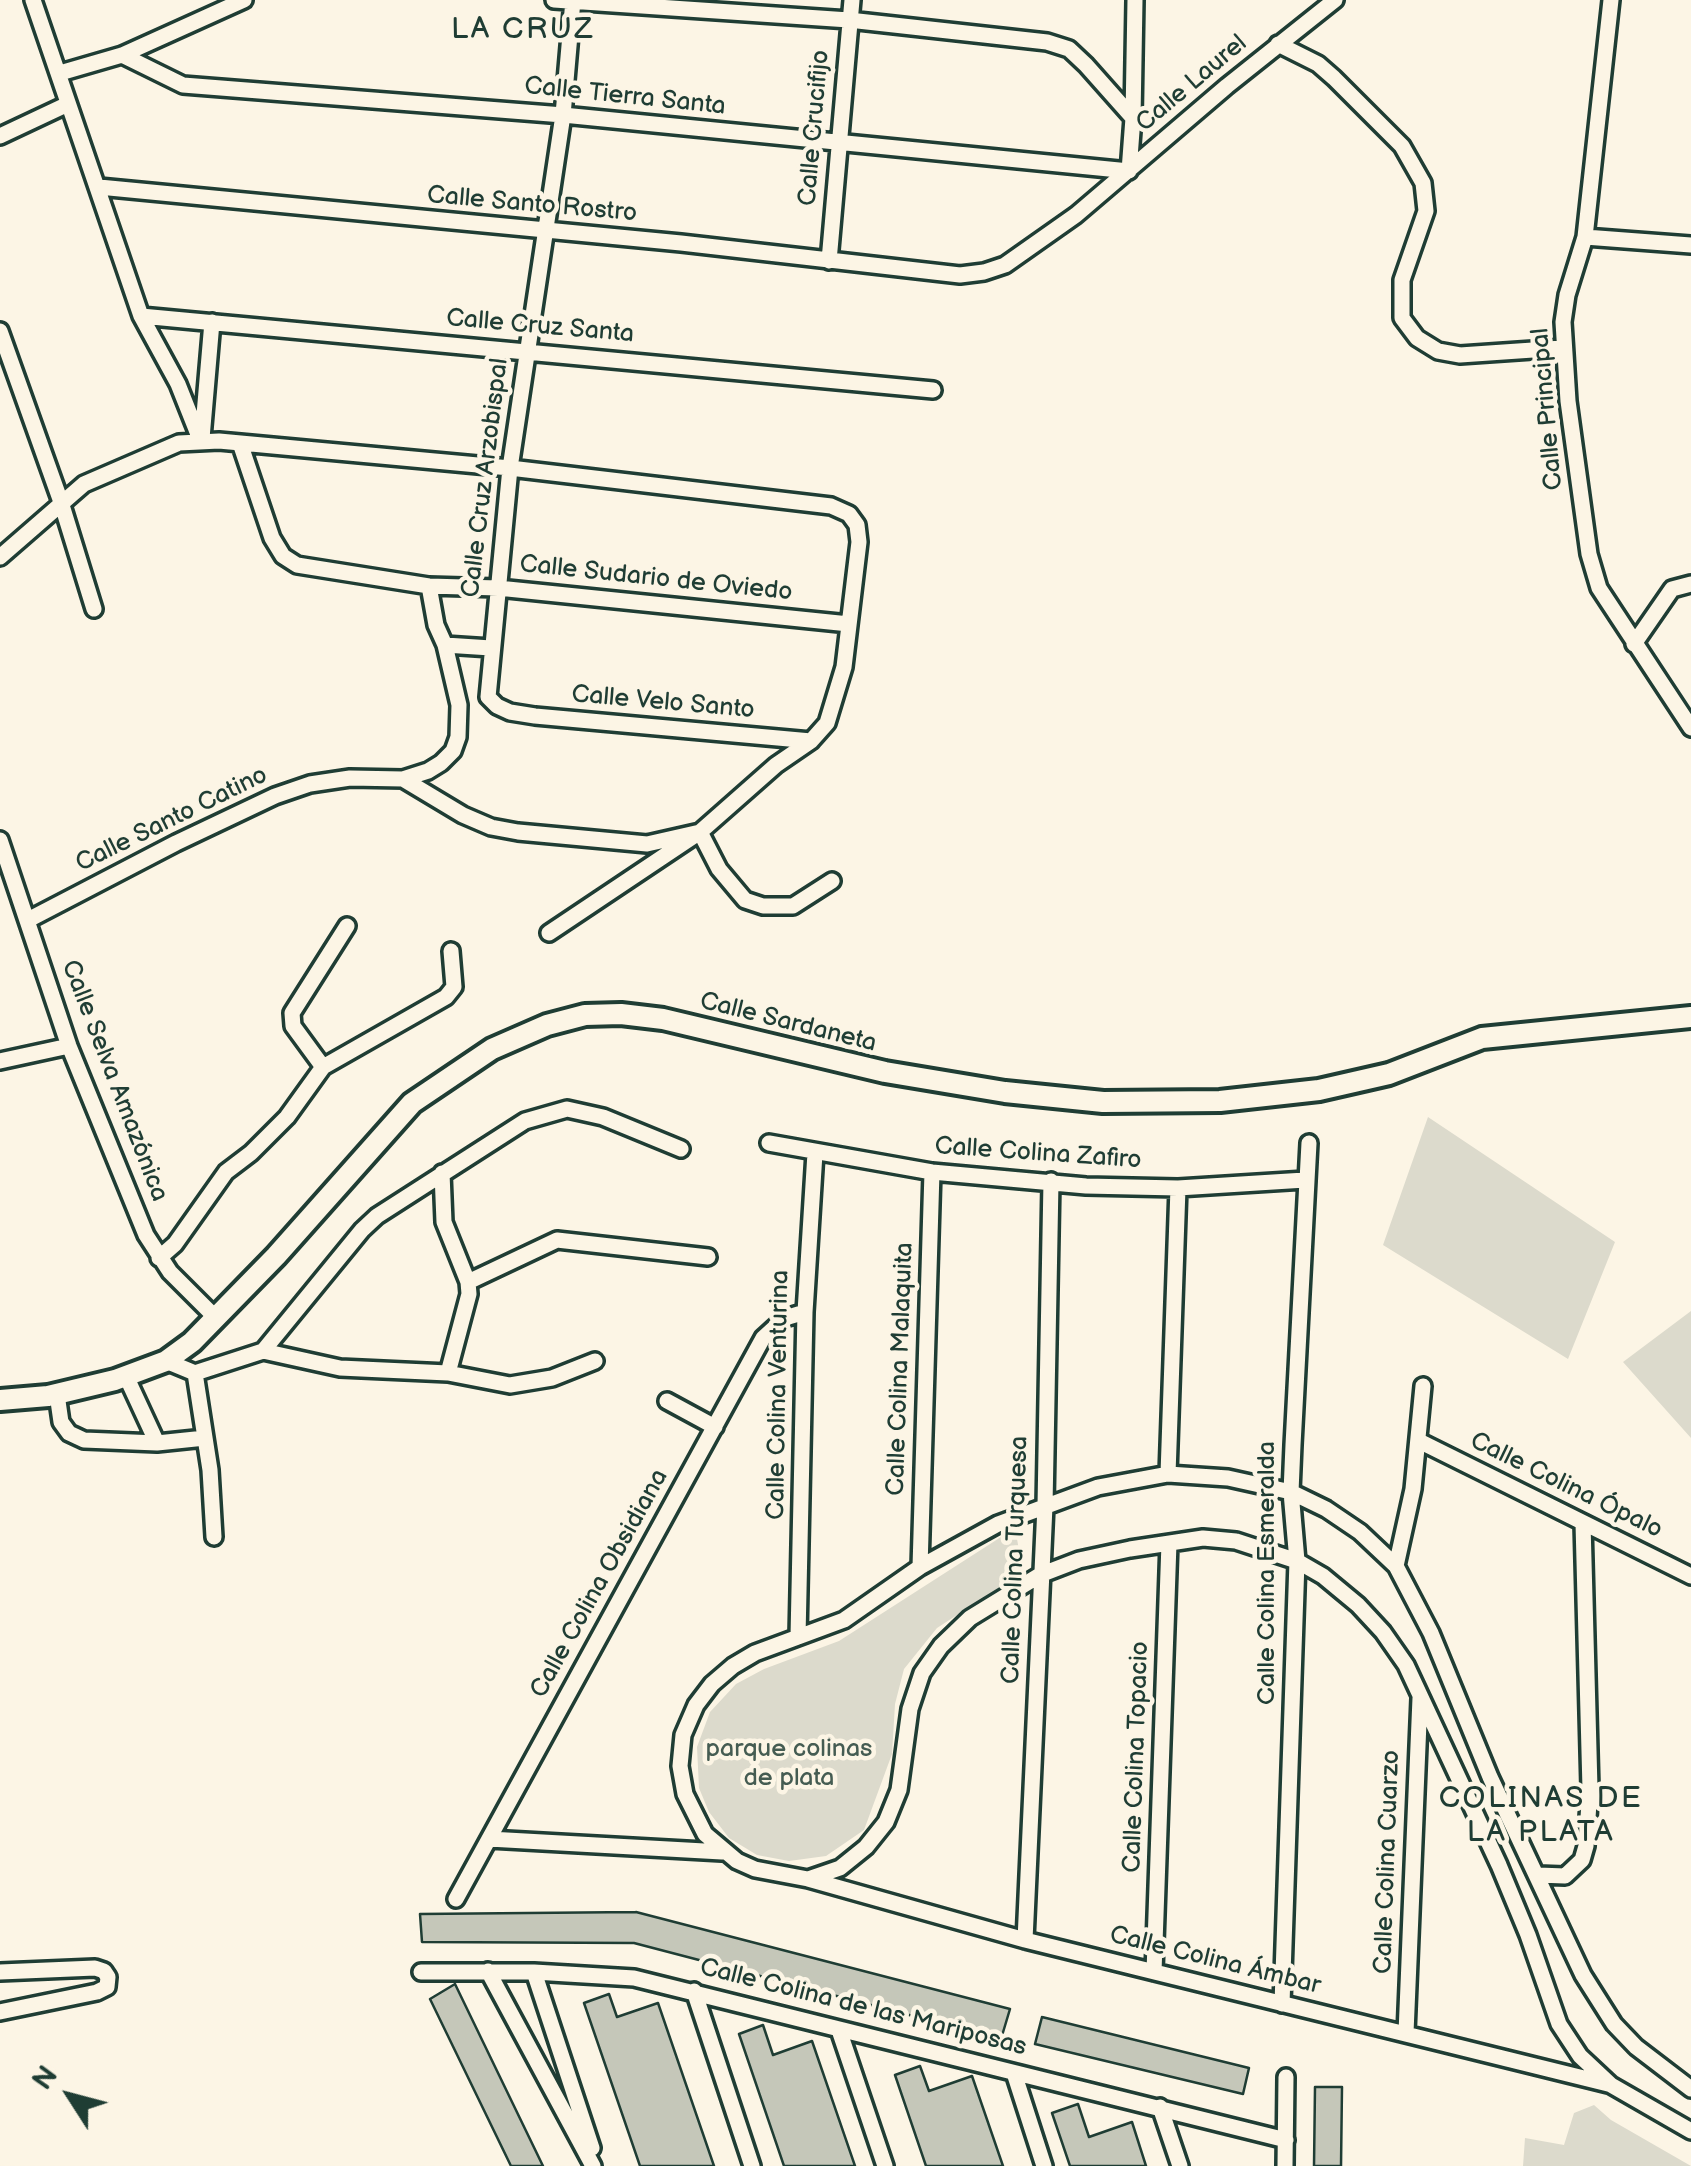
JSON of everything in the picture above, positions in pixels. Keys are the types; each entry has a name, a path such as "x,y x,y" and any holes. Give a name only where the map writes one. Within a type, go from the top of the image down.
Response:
{"street":[{"path":"33,0 141,316 178,384 202,442"},
{"path":"60,73 122,56 241,0"},
{"path":"554,0 1016,36 1068,49 1133,118"},
{"name":"Calle Crucifijo","path":"829,261 852,0"},
{"path":"1129,170 1136,0"},
{"name":"Calle Laurel","path":"960,275 1006,265 1052,234 1335,0"},
{"name":"Calle Principal","path":"1611,0 1585,237 1567,295 1562,348 1589,554 1600,588 1691,728"},
{"name":"Calle Cruz Arzobispal","path":"510,712 488,697 491,648 510,468 563,115 573,1"},
{"path":"1278,44 1318,64 1334,78 1402,146 1423,184 1426,211 1402,280 1402,318 1416,338 1438,351 1460,354 1562,348"},
{"name":"Calle Tierra Santa","path":"122,56 183,85 563,115 1129,170"},
{"path":"0,136 68,104"},
{"name":"Calle Santo Rostro","path":"99,187 960,275"},
{"path":"1585,237 1691,245"},
{"name":"Calle Cruz Santa","path":"141,316 933,390"},
{"path":"202,442 212,322"},
{"path":"0,332 94,609"},
{"path":"0,557 84,484 179,443 240,442 510,468 832,506 848,514 857,526 860,542 844,667 827,723 812,741 776,766 700,832 549,934"},
{"name":"Calle Sudario de Oviedo","path":"240,442 272,538 282,556 297,566 429,586 498,588 849,624"},
{"path":"1634,644 1672,589 1691,584"},
{"path":"403,778 441,763 453,752 458,737 459,705 429,586"},
{"path":"445,644 491,648"},
{"name":"Calle Velo Santo","path":"510,712 812,741"},
{"name":"Calle Santo Catino","path":"28,920 176,842 275,796 310,784 350,778 403,778"},
{"path":"403,778 462,815 491,827 518,832 647,844 700,832"},
{"path":"700,832 719,868 745,900 763,906 793,906 832,881"},
{"name":"Calle Selva Amazónica","path":"0,840 4,867 28,920 69,1046 146,1235 164,1265 216,1318"},
{"path":"323,1067 294,1026 292,1013 347,926"},
{"path":"164,1265 226,1172 288,1117 323,1067 446,997 454,987 452,951"},
{"name":"Calle Sardaneta","path":"0,1400 57,1394 166,1361 216,1318 412,1102 492,1049 547,1025 586,1015 663,1019 885,1072 1005,1092 1104,1102 1220,1101 1319,1090 1389,1074 1482,1038 1691,1017"},
{"path":"0,1061 69,1046"},
{"path":"263,1351 362,1230 442,1172 525,1121 567,1109 603,1117 681,1149"},
{"name":"Calle Colina Zafiro","path":"770,1143 932,1172 1086,1186 1178,1188 1305,1180"},
{"name":"Calle Colina Esmeralda","path":"1282,2004 1298,1561 1292,1492 1305,1180 1310,1143"},
{"name":"Calle Colina Venturina","path":"798,1637 805,1312 815,1153"},
{"path":"442,1172 440,1198 444,1222 469,1294 448,1373"},
{"name":"Calle Colina Malaquita","path":"920,1567 932,1172"},
{"name":"Calle Colina Turquesa","path":"1025,1940 1045,1506 1050,1181"},
{"path":"1168,1474 1178,1188"},
{"path":"468,1282 557,1240 708,1257"},
{"name":"Calle Colina Obsidiana","path":"456,1899 769,1330 784,1318 805,1312"},
{"path":"166,1361 194,1374 263,1351 340,1368 448,1373 510,1385 552,1378 595,1361"},
{"path":"194,1374 210,1470 214,1537"},
{"path":"126,1376 158,1443"},
{"path":"1396,1566 1407,1524 1423,1386"},
{"path":"57,1394 60,1422 69,1433 84,1440 158,1443 205,1438"},
{"path":"667,1401 714,1427"},
{"name":"Calle Colina Ópalo","path":"1419,1441 1691,1576"},
{"path":"722,1852 705,1834 686,1794 680,1766 684,1735 696,1705 712,1684 755,1653 844,1620 965,1540 1098,1487 1168,1474 1228,1478 1292,1492 1360,1532 1396,1566 1431,1633 1490,1777 1583,1975 1614,2024 1636,2047 1691,2090"},
{"path":"1538,1874 1566,1876 1582,1860 1586,1846 1590,1789 1584,1524"},
{"path":"808,1879 840,1868 866,1847 886,1822 899,1790 910,1709 922,1673 941,1646 970,1618 1040,1575 1079,1560 1203,1538 1236,1542 1298,1561 1323,1576 1370,1619 1406,1664 1499,1865 1559,2024 1580,2056 1611,2084 1691,2131"},
{"name":"Calle Colina Topacio","path":"1154,1972 1169,1543"},
{"name":"Calle Colina Cuarzo","path":"1406,2033 1420,1694"},
{"path":"490,1839 722,1852"},
{"name":"Calle Colina Ámbar","path":"722,1852 755,1868 808,1879 1025,1940 1611,2084"},
{"path":"0,1972 95,1968 108,1977 108,1988 0,2012"},
{"path":"488,1971 595,2166"},
{"name":"Calle Colina de las Mariposas","path":"421,1972 608,1974 694,1991 1286,2140"},
{"path":"534,1972 595,2166"},
{"path":"694,1991 752,2166"},
{"path":"838,2030 884,2166"},
{"path":"1014,2073 1044,2166"},
{"path":"1285,2166 1286,2077"},
{"path":"1160,2107 1180,2166"}],"green space":[{"path":"1428,1117 1615,1242 1568,1359 1383,1245"},
{"path":"1691,1311 1691,1438 1623,1362"},
{"name":"parque colinas de plata","path":"1015,1528 1023,1572 937,1628 904,1669 895,1704 892,1754 864,1830 826,1856 789,1861 757,1855 729,1838 709,1812 699,1788 697,1747 710,1712 736,1684 764,1669 839,1641"},
{"path":"1594,2105 1611,2120 1691,2166 1523,2166 1525,2138 1564,2145 1574,2113"}],"building":[{"path":"636,1912 1010,2009 1001,2039 634,1943 422,1942 420,1914"},
{"path":"455,1984 543,2166 511,2166 430,1999"},
{"path":"609,1994 617,2017 658,2003 714,2166 640,2166 584,2003"},
{"path":"1042,2017 1249,2068 1243,2094 1035,2044"},
{"path":"763,2025 773,2055 812,2041 855,2166 784,2166 739,2034"},
{"path":"920,2066 929,2091 972,2076 1003,2166 926,2166 895,2075"},
{"path":"1315,2087 1342,2087 1341,2166 1314,2166"},
{"path":"1078,2104 1089,2137 1132,2122 1146,2166 1070,2166 1052,2113"}],"district":[{"name":"LA CRUZ","path":"523,30"},
{"name":"COLINAS DE LA PLATA","path":"1541,1816"}]}
